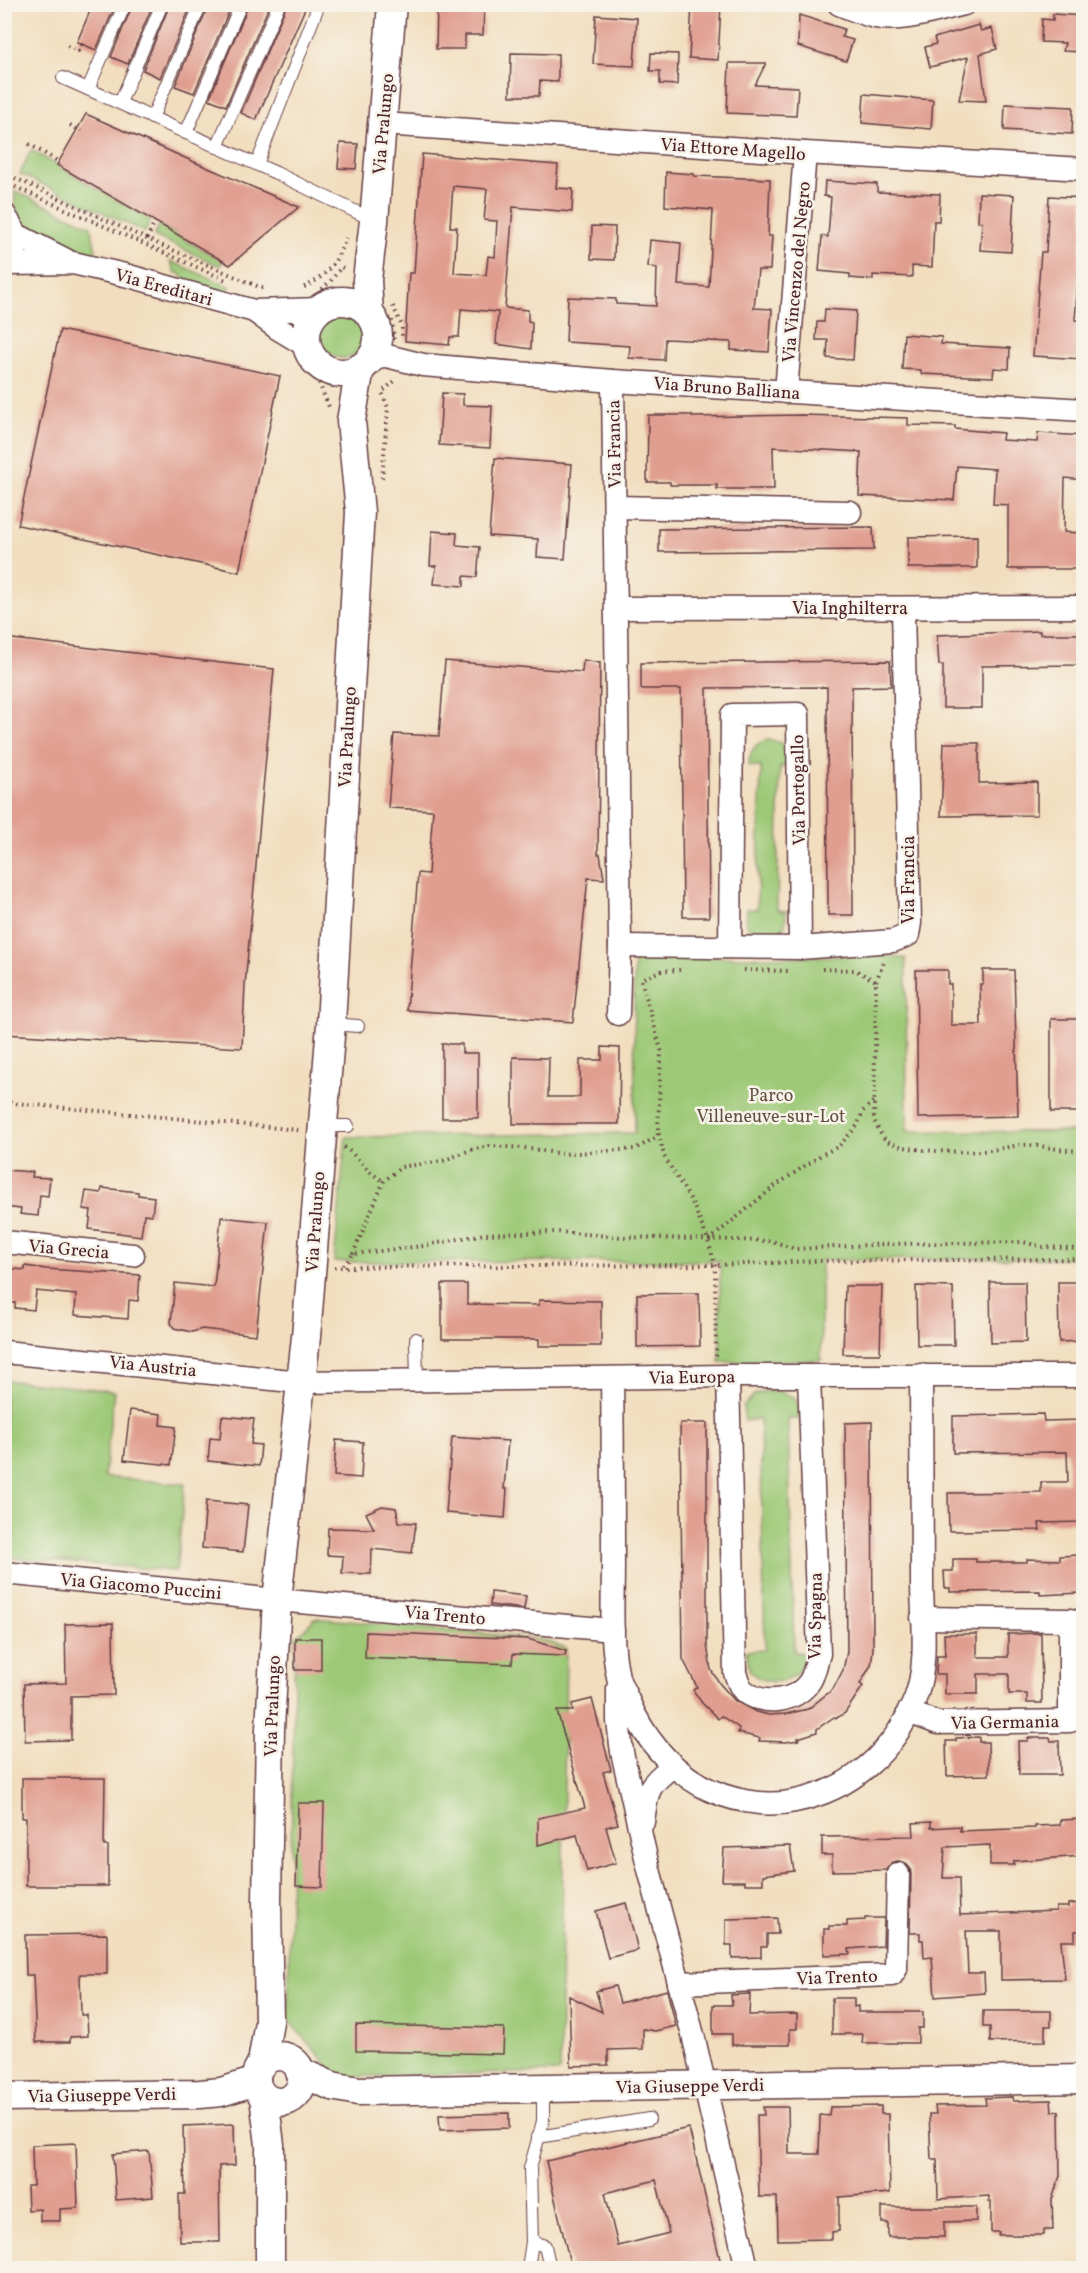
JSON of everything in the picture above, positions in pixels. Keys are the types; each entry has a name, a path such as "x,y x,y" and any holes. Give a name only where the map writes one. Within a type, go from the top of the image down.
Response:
{"street":[{"name":"Via Pralungo","path":"342,419 366,362 377,345 378,333 369,314 367,280 383,124 392,4"},
{"path":"839,4 876,17 888,18 906,17 964,4"},
{"name":"Via Ettore Magello","path":"383,124 399,127 1083,170"},
{"name":"Via Vincenzo del Negro","path":"786,392 805,153"},
{"path":"4,214 13,226 15,234"},
{"name":"Via Pralungo","path":"269,2022 267,1901 277,1600 311,1267 344,1025 360,512 342,419 311,358 308,327 347,261 373,232"},
{"name":"Via Ereditari","path":"7,267 15,252 15,234 73,263 254,311 311,358"},
{"name":"Via Ereditari","path":"7,267 73,263"},
{"path":"324,301 351,303 369,314"},
{"name":"Via Ereditari","path":"254,311 324,301"},
{"name":"Via Bruno Balliana","path":"366,362 387,356 423,365 614,381 1083,410"},
{"path":"311,358 341,373 366,362"},
{"name":"Via Francia","path":"614,381 620,946 618,1014"},
{"name":"Via Francia","path":"615,507 849,512"},
{"name":"Via Inghilterra","path":"617,608 1083,607"},
{"name":"Via Francia","path":"620,946 733,958 800,948 893,941 908,935 910,923 903,609"},
{"name":"Via Portogallo","path":"733,958 732,715 798,714 800,948"},
{"name":"Via Grecia","path":"4,1242 133,1255"},
{"name":"Via Austria","path":"4,1352 301,1382"},
{"name":"Via Spagna","path":"722,1368 735,1673 744,1690 755,1696 774,1701 795,1694 810,1681 819,1654 809,1376"},
{"name":"Via Europa","path":"301,1382 612,1378 722,1368 809,1376 1083,1376"},
{"path":"618,1679 641,1728 660,1753 673,1766 699,1784 725,1796 757,1802 786,1803 803,1800 838,1787 854,1778 876,1760 901,1727 916,1697 922,1666 921,1375"},
{"path":"612,1378 613,1630 622,1752 747,2268"},
{"name":"Via Giacomo Puccini","path":"4,1573 277,1600"},
{"name":"Via Trento","path":"277,1600 613,1630"},
{"name":"Via Germania","path":"908,1712 938,1723 1070,1721 1070,1620 922,1618"},
{"path":"641,1835 646,1794 656,1779 673,1766"},
{"name":"Via Trento","path":"679,1983 892,1975 896,1969 898,1874"},
{"path":"269,2022 276,2079 270,2145 270,2268"},
{"name":"Via Giuseppe Verdi","path":"200,2094 237,2072 269,2022"},
{"name":"Via Giuseppe Verdi","path":"4,2097 200,2094 221,2092 276,2079 358,2091 1083,2079"}],"lane":[{"path":"88,89 125,4"},
{"path":"120,103 162,4"},
{"path":"152,118 201,4"},
{"path":"186,133 241,4"},
{"path":"217,147 279,4"},
{"path":"257,164 319,4"},
{"path":"63,78 257,164 373,232"},
{"path":"416,1339 417,1380"},
{"path":"528,2268 532,2242 530,2168 543,2121 543,2088"},
{"path":"538,2137 649,2119"},
{"path":"532,2242 545,2246 550,2268"}],"path":[{"path":"67,46 78,51 81,44"},
{"path":"70,124 81,131"},
{"path":"29,144 59,162"},
{"path":"4,173 147,239 265,290 275,291"},
{"path":"4,182 233,283"},
{"path":"147,239 155,222"},
{"path":"294,289 315,282 326,274 338,260 347,261"},
{"path":"324,301 330,282 347,261"},
{"path":"311,358 319,383 342,419"},
{"path":"733,958 754,971 794,970"},
{"path":"344,1267 353,1254 384,1181 401,1167 443,1161 470,1150 504,1146 563,1154 614,1152 635,1149 657,1137 661,1050 641,979 660,971 684,969"},
{"path":"813,969 855,970 876,981 874,1120 882,1136 888,1142 905,1147 961,1152 988,1151 1028,1145 1067,1152 1083,1150"},
{"path":"708,1240 775,1186 821,1155 839,1146 857,1126 864,1111 875,1100"},
{"path":"4,1102 330,1128 362,1166 384,1181"},
{"path":"658,1130 664,1156 692,1202 708,1240 715,1265 722,1368"},
{"path":"353,1254 423,1246 484,1234 577,1232 622,1237 772,1241 795,1249 888,1244 1023,1242 1043,1247 1083,1249"},
{"path":"311,1267 715,1265 817,1261 1083,1258"}],"green space":[{"path":"31,150 151,220 145,232 20,174"},
{"path":"15,191 91,226 96,251 94,257 53,244 40,238 29,229 20,219 16,207"},
{"path":"159,225 223,261 220,266 154,236"},
{"path":"170,261 231,287 225,292 186,285 182,275 175,272"},
{"path":"343,312 359,319 366,335 359,351 343,358 327,351 320,335 327,319"},
{"path":"767,740 778,742 785,747 789,755 790,766 780,767 777,910 786,911 785,925 780,932 763,935 750,931 746,923 747,909 757,909 761,767 749,766 753,750 758,744"},
{"name":"Parco Villeneuve-sur-Lot","path":"887,956 906,959 907,1131 1083,1132 1083,1258 821,1260 821,1360 720,1362 720,1261 334,1262 346,1137 635,1133 634,958"},
{"path":"5,1380 114,1391 104,1477 185,1484 176,1571 5,1557"},
{"path":"767,1391 780,1392 794,1397 799,1406 799,1419 788,1419 794,1652 805,1653 798,1671 791,1677 776,1682 759,1678 750,1672 746,1651 765,1650 760,1419 745,1421 743,1407 754,1395"},
{"path":"315,1618 539,1639 566,1648 560,2072 338,2077 288,2020 295,1638"}],"building":[{"path":"93,4 116,4 96,50 77,42"},
{"path":"133,4 153,4 128,64 111,57"},
{"path":"170,4 192,4 160,78 143,70"},
{"path":"209,4 232,4 194,93 175,86"},
{"path":"249,4 270,4 226,106 209,99"},
{"path":"287,4 307,4 256,120 241,113"},
{"path":"692,4 721,4 718,60 689,58"},
{"path":"437,6 484,7 483,35 465,35 465,49 436,49"},
{"path":"1053,14 1083,16 1083,52 1063,51 1065,43 1041,42 1042,19 1053,20"},
{"path":"596,15 637,18 634,66 593,64"},
{"path":"799,15 844,29 842,37 853,40 846,61 798,46"},
{"path":"979,25 981,31 992,28 997,49 980,54 986,101 959,100 968,57 930,67 925,47 936,44 934,38"},
{"path":"511,53 558,54 558,82 540,81 539,96 510,96"},
{"path":"651,53 678,54 677,85 660,84 660,71 650,71"},
{"path":"729,63 766,63 755,85 798,87 796,116 727,113"},
{"path":"864,94 933,100 931,129 862,123"},
{"path":"1005,104 1073,107 1072,134 1004,130"},
{"path":"86,114 299,207 230,265 57,165"},
{"path":"340,143 358,144 356,169 338,168"},
{"path":"422,154 558,165 556,188 573,189 572,212 513,207 505,308 528,310 528,321 532,322 531,349 496,344 498,312 461,309 459,337 450,337 449,345 405,341 409,273 414,273","holes":["453,186 487,189 484,220 497,221 495,257 488,256 486,275 454,273 457,227 450,227"]},
{"path":"666,172 694,174 694,176 770,179 768,236 772,236 770,270 758,270 754,308 772,309 769,352 731,350 731,342 665,339 664,360 629,358 630,346 566,342 568,297 616,299 616,304 656,306 657,268 648,267 650,240 681,243 678,285 709,287 713,210 665,206"},
{"path":"825,181 877,184 877,192 940,194 939,221 934,221 932,267 912,266 912,277 873,275 873,280 850,278 850,274 819,271 822,236 828,237 831,197 824,196"},
{"path":"979,193 1014,195 1011,252 980,250 982,222 978,222"},
{"path":"1049,196 1083,198 1083,240 1081,240 1075,320 1083,320 1083,359 1033,356 1041,252 1046,252"},
{"path":"592,226 615,227 614,260 591,259"},
{"path":"825,309 856,311 853,360 827,358 828,340 816,340 817,322 824,322"},
{"path":"60,330 280,376 239,572 18,525"},
{"path":"904,334 942,337 941,344 1010,348 1009,369 994,368 993,377 921,374 921,370 902,369"},
{"path":"442,393 463,394 463,405 492,406 490,448 439,445"},
{"path":"648,415 908,418 908,425 955,426 955,429 1003,433 1002,440 1037,442 1038,433 1083,436 1083,480 1065,478 1064,532 1083,533 1083,569 1008,569 1008,505 993,504 995,469 957,466 954,500 859,496 861,452 773,447 774,489 717,489 717,485 670,485 670,482 647,482"},
{"path":"495,458 572,464 565,559 537,557 538,539 489,536"},
{"path":"873,527 874,550 659,552 659,529"},
{"path":"432,531 457,533 456,545 480,547 477,577 464,576 464,586 434,584 436,566 430,566"},
{"path":"977,536 977,568 908,568 908,537"},
{"path":"1040,631 1040,634 1083,634 1083,665 982,666 982,708 943,708 943,665 939,665 937,635"},
{"path":"4,638 274,669 245,985 242,1048 4,1034"},
{"path":"583,660 600,663 598,854 600,854 604,879 588,878 573,1022 407,1010 418,873 428,874 433,810 388,808 394,734 439,736 445,661 582,672"},
{"path":"890,661 891,686 852,687 853,915 828,915 827,687 707,688 709,917 683,917 681,689 641,689 641,663"},
{"path":"944,743 979,743 979,783 1037,782 1037,815 941,816"},
{"path":"916,970 948,970 948,984 951,984 951,1025 981,1025 980,984 983,984 983,970 1014,970 1018,1116 918,1118"},
{"path":"1051,1019 1083,1019 1083,1112 1051,1112"},
{"path":"442,1044 462,1044 462,1053 478,1053 478,1118 442,1118"},
{"path":"602,1047 620,1048 619,1124 513,1124 513,1057 549,1058 548,1097 580,1097 580,1060 602,1060"},
{"path":"4,1170 33,1172 32,1177 50,1178 48,1196 40,1195 38,1216 20,1214 21,1209 4,1207"},
{"path":"102,1188 138,1192 138,1195 154,1197 152,1215 144,1214 141,1236 89,1229 91,1210 83,1209 86,1191 101,1193"},
{"path":"221,1217 268,1222 256,1335 202,1329 192,1332 174,1328 171,1323 175,1283 214,1287"},
{"path":"25,1266 140,1275 138,1301 129,1300 128,1319 75,1315 76,1295 36,1291 34,1310 15,1308 15,1303 4,1302 4,1268 25,1270"},
{"path":"990,1282 1025,1282 1026,1342 991,1343"},
{"path":"1058,1282 1083,1282 1083,1341 1059,1342"},
{"path":"442,1284 467,1284 467,1304 539,1305 539,1300 601,1301 601,1346 539,1346 539,1339 442,1339"},
{"path":"845,1286 882,1286 880,1354 843,1354"},
{"path":"916,1286 953,1287 954,1345 917,1345"},
{"path":"699,1293 700,1346 637,1347 637,1294"},
{"path":"130,1410 161,1414 160,1425 176,1427 171,1465 124,1460"},
{"path":"1043,1414 1044,1421 1083,1420 1083,1522 1039,1523 1040,1530 949,1531 948,1493 1041,1492 1041,1482 1068,1482 1067,1452 953,1453 953,1416"},
{"path":"222,1416 254,1419 251,1444 261,1445 259,1466 208,1461 210,1438 220,1439"},
{"path":"872,1422 873,1649 871,1665 860,1684 863,1686 845,1713 837,1718 834,1717 817,1729 817,1732 798,1738 799,1740 759,1741 760,1738 738,1733 739,1728 721,1716 718,1719 702,1703 693,1690 697,1687 683,1659 680,1423 707,1423 707,1645 711,1670 735,1701 756,1712 769,1715 808,1709 833,1689 843,1670 847,1652 845,1423"},
{"path":"452,1437 508,1441 504,1489 507,1489 505,1518 446,1513"},
{"path":"336,1440 363,1442 361,1478 334,1476"},
{"path":"206,1501 248,1505 243,1552 202,1548"},
{"path":"382,1506 396,1508 399,1522 416,1523 412,1553 372,1549 371,1574 342,1573 343,1556 327,1555 328,1528 374,1529 366,1513"},
{"path":"1078,1555 1081,1593 1040,1595 1040,1591 950,1592 950,1588 945,1588 944,1571 953,1571 953,1559 976,1559 976,1562 1027,1562 1027,1559 1060,1560 1060,1556"},
{"path":"491,1592 526,1596 524,1609 490,1605"},
{"path":"113,1623 114,1695 71,1696 71,1740 25,1741 24,1684 66,1683 65,1624"},
{"path":"366,1632 528,1639 566,1651 565,1656 513,1654 512,1664 365,1658"},
{"path":"1041,1633 1042,1703 1027,1703 1027,1694 1009,1694 1009,1674 978,1674 978,1694 945,1694 945,1674 936,1674 937,1656 945,1656 944,1634 977,1634 977,1657 1008,1657 1008,1634"},
{"path":"295,1638 321,1638 321,1670 295,1670"},
{"path":"592,1699 611,1770 603,1772 618,1824 606,1827 616,1863 587,1871 577,1835 538,1845 538,1818 585,1808 557,1711 573,1711 572,1704"},
{"path":"979,1737 979,1742 988,1742 989,1775 947,1776 946,1741"},
{"path":"1028,1738 1050,1738 1051,1741 1059,1741 1060,1775 1019,1775 1018,1741 1028,1741"},
{"path":"22,1778 105,1778 104,1846 108,1846 108,1886 26,1886 26,1818 22,1818"},
{"path":"298,1803 324,1803 322,1887 296,1886"},
{"path":"1083,1819 1083,1856 1014,1861 1014,1865 990,1865 990,1845 945,1847 943,1878 959,1878 960,1915 1056,1911 1056,1907 1083,1903 1083,1931 1075,1931 1075,1941 1061,1941 1065,1979 1001,1980 1001,1931 966,1931 968,1973 984,1973 985,1993 935,1997 932,1957 924,1958 923,1940 920,1940 920,1933 910,1933 911,1874 910,1868 905,1863 892,1862 886,1870 832,1871 832,1855 822,1855 822,1837 914,1836 913,1823 931,1822 931,1828 960,1826 960,1831 1035,1828 1035,1826 1060,1825 1060,1820"},
{"path":"790,1846 794,1871 763,1875 763,1884 722,1881 724,1848"},
{"path":"626,1903 638,1950 608,1958 596,1911"},
{"path":"777,1918 778,1934 767,1934 767,1947 761,1947 761,1957 732,1958 732,1945 726,1945 726,1919"},
{"path":"865,1918 884,1918 883,1946 849,1949 850,1954 824,1955 824,1929 829,1929 829,1926 847,1926 847,1921 865,1920"},
{"path":"107,1934 107,1974 80,1974 81,2015 87,2015 88,2036 70,2037 70,2042 36,2042 33,1975 26,1975 25,1935"},
{"path":"615,1986 620,2003 667,1990 676,2026 655,2031 643,2029 643,2049 608,2050 608,2065 571,2066 569,1996 602,2012 596,1991"},
{"path":"750,1994 749,2015 797,2014 797,2029 790,2029 790,2045 732,2045 732,2034 713,2034 713,2005 732,2005 731,1995"},
{"path":"832,1998 854,1998 854,2007 858,2006 858,2012 923,2012 923,2028 918,2028 918,2043 862,2043 863,2034 832,2034"},
{"path":"983,2011 1051,2011 1051,2026 1045,2026 1045,2041 990,2042 990,2027 983,2027"},
{"path":"356,2025 504,2028 503,2054 356,2051"},
{"path":"1012,2097 1013,2101 1051,2100 1052,2112 1059,2111 1060,2176 1052,2199 1053,2230 1044,2230 1044,2235 998,2235 999,2232 991,2232 989,2196 938,2199 937,2159 931,2159 929,2114 936,2114 935,2106 986,2105 985,2098"},
{"path":"881,2106 881,2114 888,2114 890,2193 839,2197 839,2231 832,2232 832,2239 778,2240 777,2197 759,2197 757,2115 764,2115 763,2107 788,2107 789,2154 819,2154 820,2115 829,2116 830,2107"},
{"path":"509,2113 509,2128 440,2130 439,2115"},
{"path":"234,2124 235,2165 219,2166 220,2242 180,2242 179,2194 185,2194 183,2126"},
{"path":"689,2128 722,2268 571,2268 546,2161","holes":["656,2180 669,2233 618,2246 605,2193"]},
{"path":"76,2143 78,2208 60,2209 60,2221 40,2221 40,2209 28,2210 27,2186 33,2186 32,2145"},
{"path":"149,2151 153,2197 116,2200 113,2154"},
{"path":"882,2207 976,2207 976,2221 944,2222 944,2237 888,2237 888,2223 882,2223"}]}
